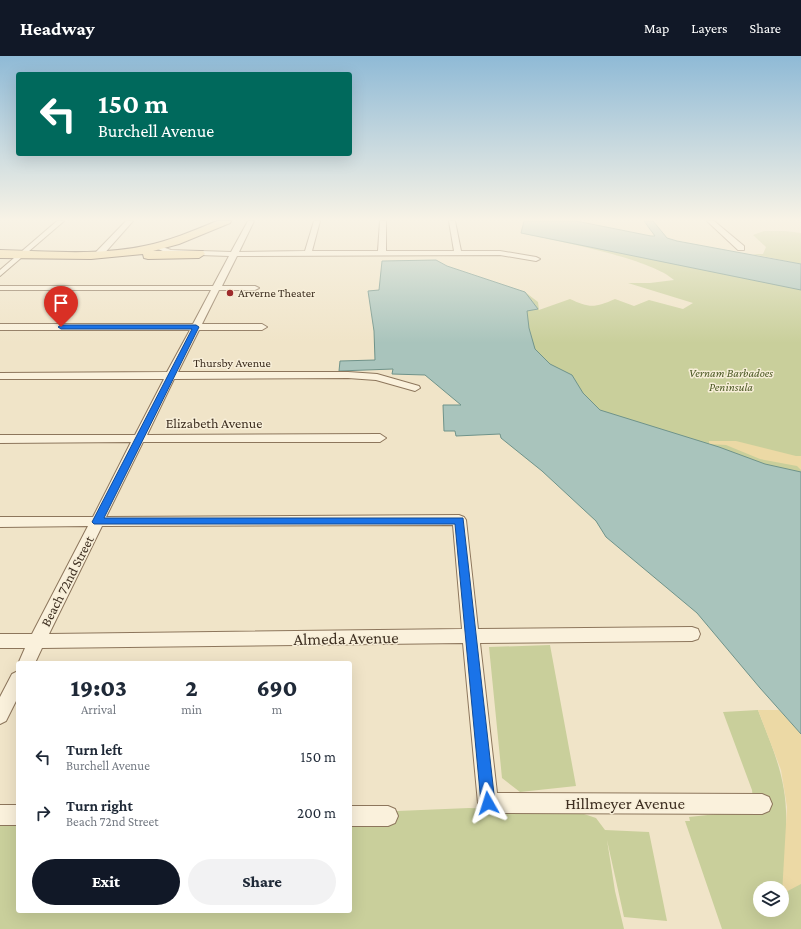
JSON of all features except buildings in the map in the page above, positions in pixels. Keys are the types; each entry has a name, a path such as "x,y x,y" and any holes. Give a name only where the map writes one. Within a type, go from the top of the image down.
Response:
{"street":[{"path":"0,268 9,262"},
{"path":"0,274 12,262"},
{"name":"Beach 72nd Street","path":"27,661 170,376 230,262"},
{"path":"0,288 256,288"},
{"path":"0,327 262,327"},
{"name":"Thursby Avenue","path":"0,376 367,376 415,388"},
{"name":"Elizabeth Avenue","path":"0,439 380,438"},
{"path":"0,522 459,520 472,636"},
{"name":"Almeda Avenue","path":"0,641 692,634"},
{"name":"Hillmeyer Avenue","path":"472,636 488,803 762,804"},
{"path":"0,715 16,683"},
{"path":"0,815 16,815"},
{"path":"352,816 388,816"}],"green space":[{"name":"Vernam Barbadoes Peninsula","path":"637,262 670,262 801,287 801,476 620,427 536,361 524,311 538,309 525,292 538,302 539,310 570,299 592,306 615,299 634,306 649,300 683,309 693,303 628,283 650,283 674,280 662,272"},
{"path":"790,262 801,262 801,264"},
{"path":"550,645 576,786 520,792 502,778 489,647"},
{"path":"758,710 779,767 785,795 786,827 801,829 801,929 722,929 685,821 690,821 689,817 754,810 752,790 723,712"},
{"path":"469,808 581,813 596,818 605,830 649,832 667,921 624,917 607,840 615,891 624,929 0,929 0,815 16,815 16,913 352,913 352,813"}],"sand":[{"path":"709,441 736,441 801,456 801,470 797,466 760,459 726,445 709,444"},
{"path":"758,710 779,710 801,734 801,884 789,890 789,881 783,881 787,807 781,770"}],"water":[{"path":"382,262 439,262 447,266 525,292 538,309 527,311 529,328 535,349 550,364 572,375 583,393 600,410 719,447 765,464 801,472 801,734 697,613 606,537 596,521 542,471 501,438 500,434 456,436 455,431 444,431 443,405 461,405 425,375 392,374 393,369 339,371 340,361 375,360 374,331 368,291 379,290"},
{"path":"662,262 789,262 801,264 801,290"}],"place":[{"name":"Arverne Theater","path":"230,293"}],"route":[{"path":"61,327 196,327 97,522 459,520 488,803"}]}
